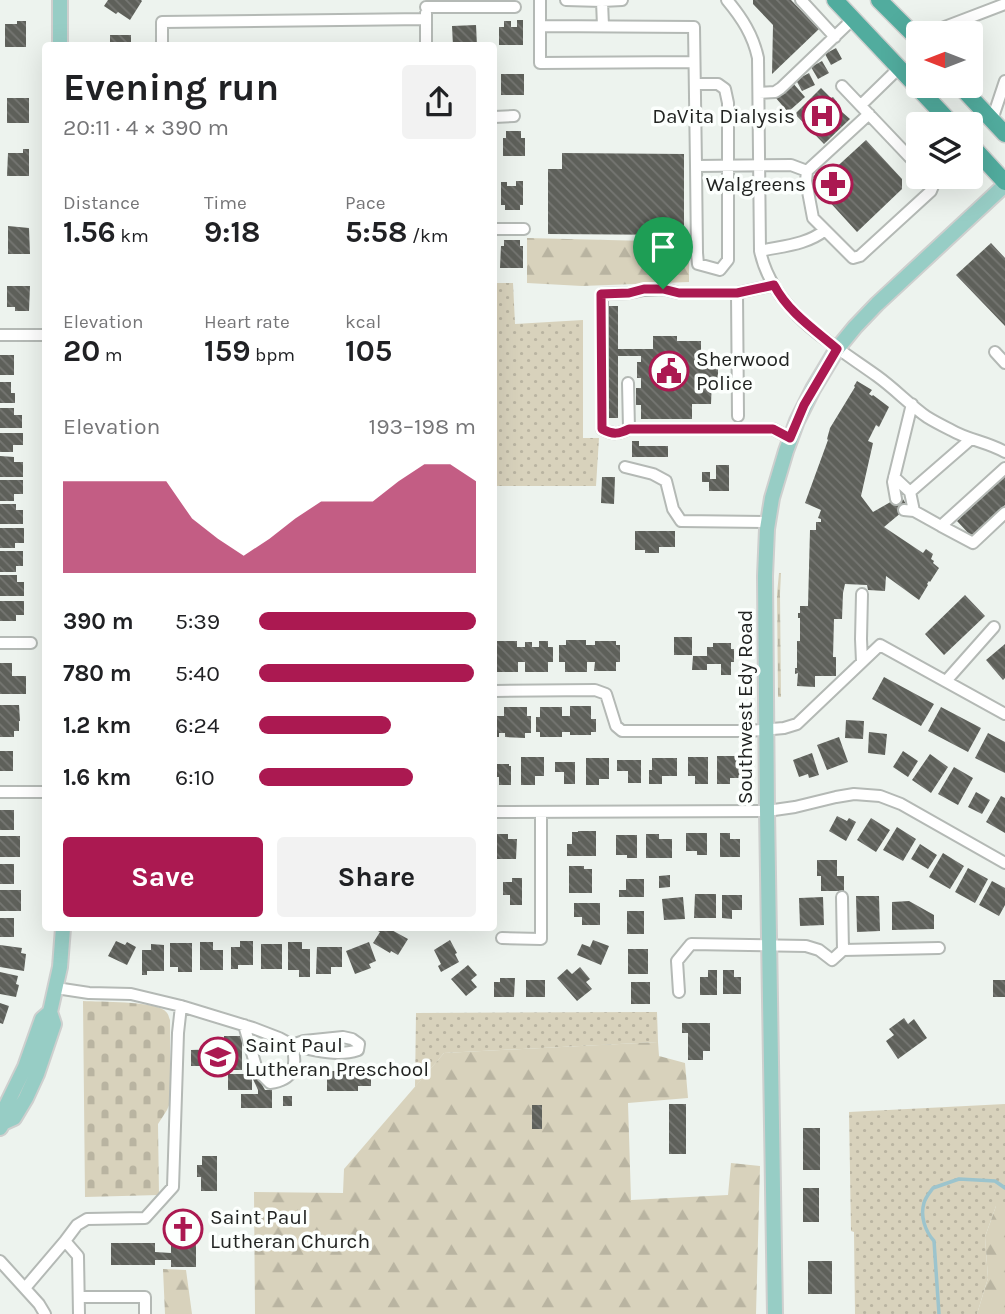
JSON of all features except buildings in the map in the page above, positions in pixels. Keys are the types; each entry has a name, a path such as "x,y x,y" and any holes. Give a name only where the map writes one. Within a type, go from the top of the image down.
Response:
{"highway":[{"path":"835,0 941,112"},
{"path":"879,0 906,24"},
{"path":"971,98 1005,134"},
{"path":"983,159 1005,184"}],"main road":[{"path":"60,0 60,42"},
{"name":"Southwest Edy Road","path":"775,1314 765,566 768,522 776,482 804,405 837,349 877,304 1005,184"},
{"path":"1,1126 14,1118 37,1074 54,1024 50,1012 60,967 63,931"}],"street":[{"path":"540,0 540,63 694,62"},
{"path":"566,0 622,0"},
{"path":"801,0 835,37"},
{"path":"602,1 603,26"},
{"path":"728,1 744,22 756,47 758,58 760,251 765,269 779,295 837,349 879,377 928,418 958,434 988,443 1005,452"},
{"path":"426,42 426,3 515,7"},
{"path":"963,21 1005,4"},
{"path":"162,42 162,22 426,19"},
{"path":"759,93 775,92 781,88 853,19"},
{"path":"540,26 694,27 698,264 720,270 728,260 728,103 725,89 718,84 695,84"},
{"path":"899,68 865,110 807,171 806,181 813,218 853,258 860,256 932,189"},
{"path":"992,120 1005,81"},
{"path":"842,86 906,153"},
{"path":"497,117 514,116"},
{"path":"696,166 791,165 807,171"},
{"path":"497,229 524,229"},
{"path":"760,251 805,242 825,230"},
{"path":"774,285 737,293 679,293 663,289 644,289 629,293 601,294 602,429 611,433 629,429 773,429 790,438"},
{"path":"737,293 738,416"},
{"path":"0,335 42,335"},
{"path":"995,352 1005,363"},
{"path":"628,383 629,429"},
{"path":"896,499 893,482 912,404"},
{"path":"909,492 971,439"},
{"path":"625,467 653,474 666,481 673,509 681,521 768,522"},
{"path":"941,526 1005,468"},
{"path":"894,477 909,492 909,510 973,543 1005,513"},
{"path":"862,594 862,662"},
{"path":"946,681 994,628"},
{"path":"0,643 31,643"},
{"path":"497,691 595,690 606,694 616,726 622,731 749,731 784,728 797,724 880,645 1005,714"},
{"path":"0,792 42,792"},
{"path":"497,812 767,811 854,794 880,796 901,804 1005,863"},
{"path":"502,938 541,939 541,812"},
{"path":"842,897 843,950"},
{"path":"679,992 677,961 691,944 806,946 819,950 832,960 843,950 939,948"},
{"path":"56,988 89,993 131,994 181,1006 244,1025 292,1045 313,1050 347,1054 358,1050 359,1044 343,1037 292,1045"},
{"path":"25,1288 77,1225 88,1219 145,1218 173,1187 181,1006"},
{"path":"244,1025 257,1070 270,1083 280,1082 291,1074 296,1059 292,1045"},
{"path":"65,1241 78,1256 79,1314"},
{"path":"0,1261 45,1314"},
{"path":"79,1297 145,1297 145,1314"}],"green space":[{"path":"527,238 689,242 689,282 582,286 527,283"},
{"path":"497,283 513,283 515,324 583,320 583,438 599,438 596,486 497,486"},
{"path":"781,573 781,697 778,697"},
{"path":"83,1001 125,1002 158,1007 164,1010 170,1020 170,1103 158,1124 159,1195 85,1197"},
{"path":"657,1012 658,1042 444,1053 415,1087 416,1013"},
{"path":"658,1042 659,1056 685,1063 688,1098 628,1103 631,1200 728,1195 731,1163 760,1166 756,1314 255,1314 254,1192 343,1193 344,1169 444,1053"},
{"path":"1005,1104 1005,1206 996,1206 985,1237 988,1278 977,1314 855,1314 849,1112"},
{"path":"996,1206 1005,1206 1005,1314 977,1314 988,1278 985,1237"},
{"path":"163,1269 186,1270 192,1314 165,1314"}],"waterway":[{"path":"939,1314 934,1241 923,1218 925,1199 933,1188 959,1179 995,1181 1005,1188"}],"place":[{"name":"DaVita Dialysis","path":"822,116"},
{"name":"Walgreens","path":"833,184"},
{"name":"Sherwood Police","path":"669,371"},
{"name":"Saint Paul Lutheran Preschool","path":"218,1057"},
{"name":"Saint Paul Lutheran Church","path":"183,1229"}],"route":[{"path":"774,285 791,309 837,349 804,405 790,438 773,429 629,429 620,433 602,429 601,294 663,289 679,293 737,293 774,285"}]}
